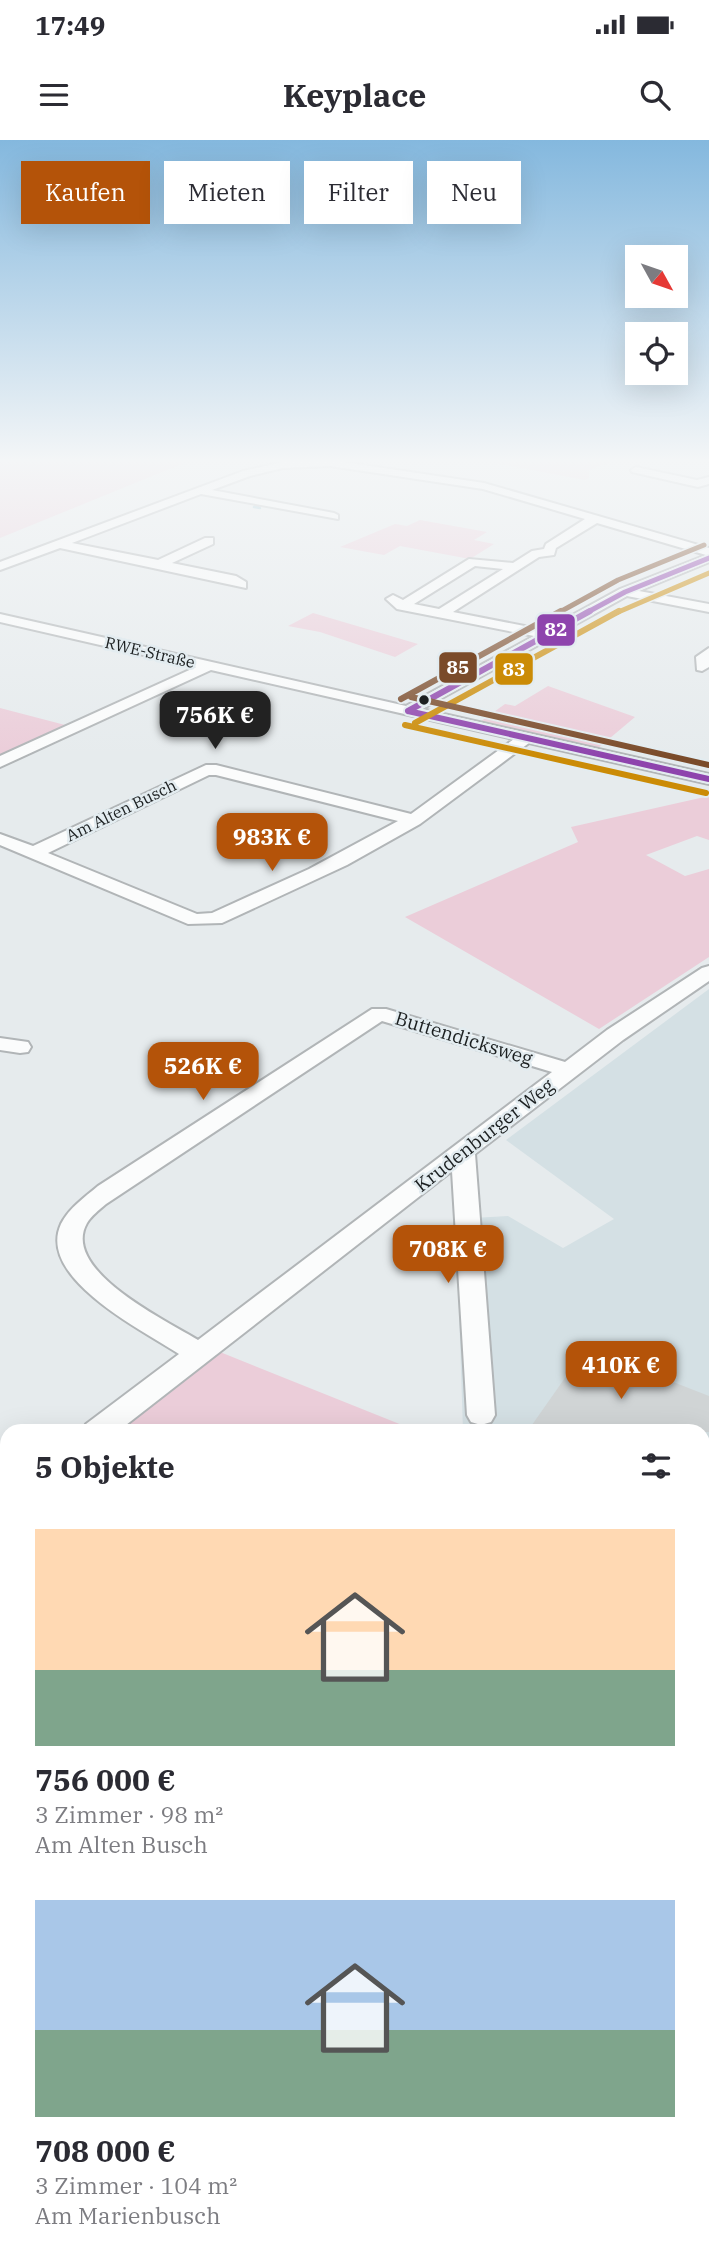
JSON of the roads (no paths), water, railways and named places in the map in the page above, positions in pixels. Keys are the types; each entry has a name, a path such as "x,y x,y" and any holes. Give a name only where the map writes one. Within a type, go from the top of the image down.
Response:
{"street":[{"path":"0,566 21,558"},
{"path":"128,558 232,579 241,586"},
{"path":"161,565 175,558"},
{"path":"441,614 530,558"},
{"path":"408,710 625,592 708,558"},
{"path":"515,567 473,562 397,602 441,614 547,635"},
{"path":"625,592 709,608"},
{"name":"RWE-Straße","path":"0,618 709,779"},
{"path":"702,667 704,657 709,652"},
{"path":"0,762 209,666"},
{"path":"0,839 195,920 215,919 287,888 414,820 470,782 526,738"},
{"name":"Am Alten Busch","path":"33,853 206,770 216,770 414,820"},
{"name":"Krudenburger Weg","path":"107,1424 568,1070 709,972"},
{"name":"Buttendicksweg","path":"199,1354 105,1293 78,1268 72,1254 73,1226 82,1213 107,1191 379,1013 568,1070"},
{"path":"463,1152 481,1415"}]}
